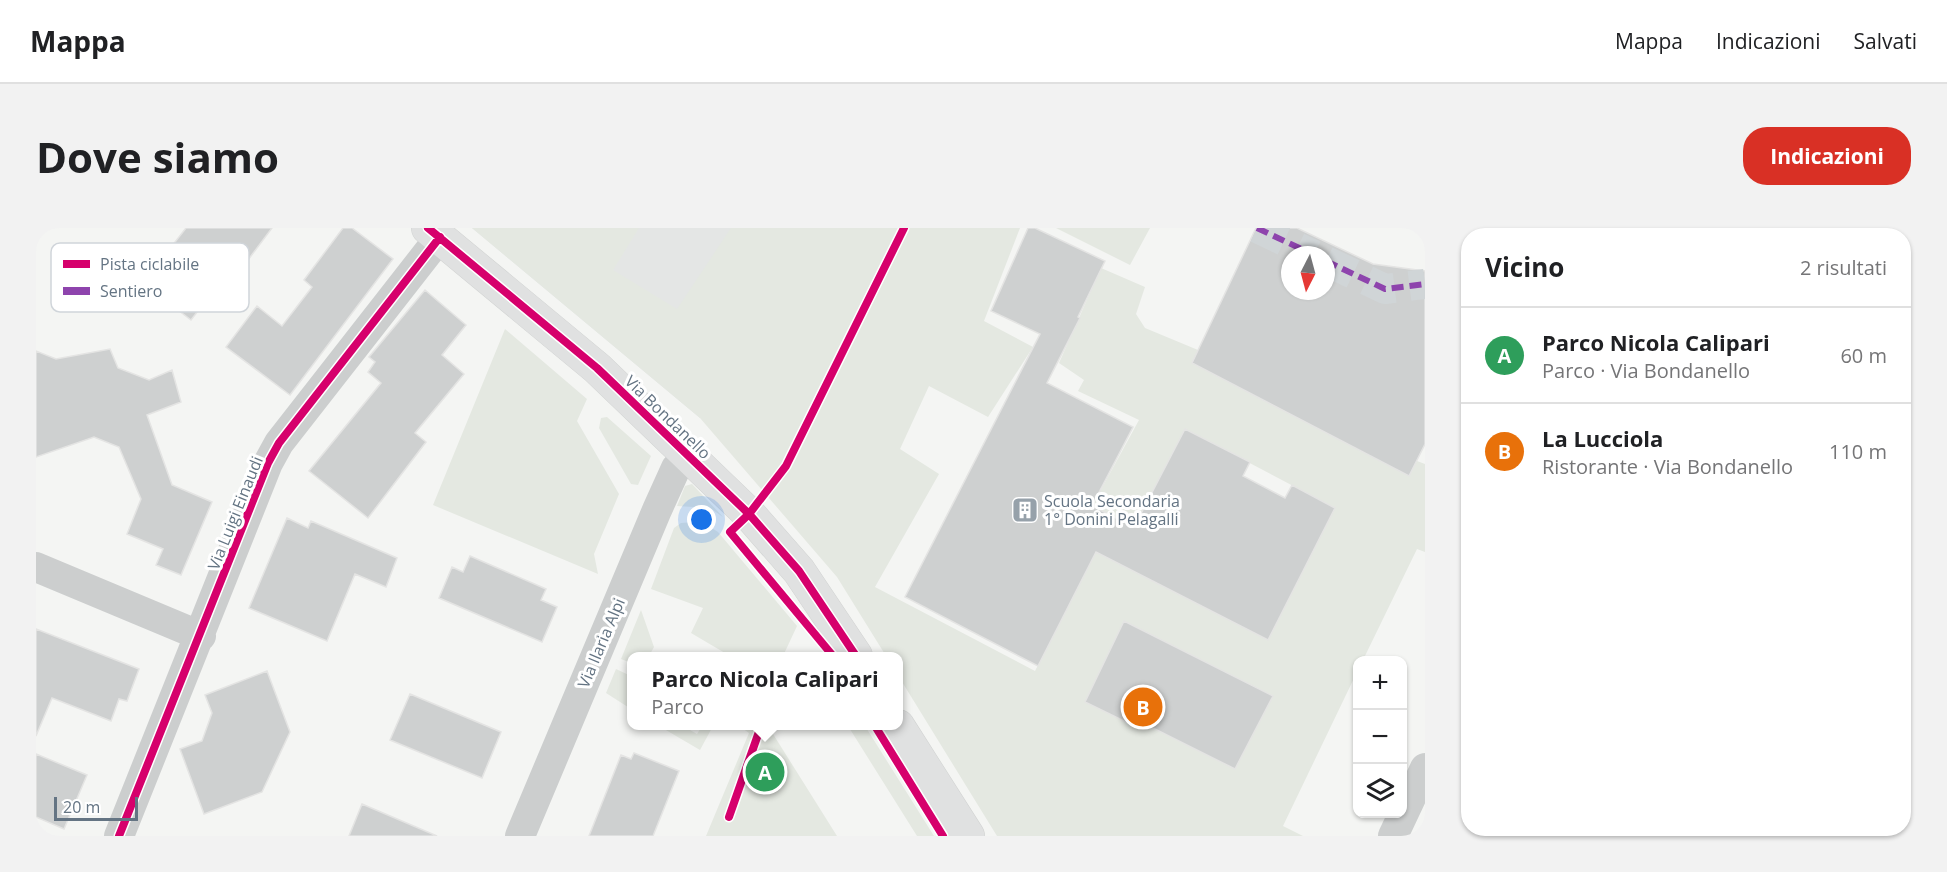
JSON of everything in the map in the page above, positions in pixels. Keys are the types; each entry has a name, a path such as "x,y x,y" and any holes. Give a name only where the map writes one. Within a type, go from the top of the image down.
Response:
{"street":[{"name":"Via Bondanello","path":"434,232 597,368 749,514 799,571 853,652"},
{"name":"Via Luigi Einaudi","path":"119,836 201,636 268,463 279,442 434,232"},
{"name":"Via Ilaria Alpi","path":"520,836 657,510 676,468 690,456"},
{"path":"36,567 201,636"},
{"path":"901,730 968,836"},
{"path":"1393,836 1425,768"}],"shaded area":[{"path":"472,228 809,228 700,418"},
{"path":"472,228 639,228 613,270 677,309 731,228 1020,228 984,321 1033,347 988,417 929,386 900,449 939,474 875,587 1035,671 1096,552 1268,639 1335,508 1185,429 1134,527 1092,506 1139,420 1078,391 1084,380 1059,363 1101,268 1145,287 1136,314 1145,328 1198,350 1192,363 1409,475 1417,461 1425,464 1425,552 1417,549 1365,656 1353,656 1353,680 1283,826 1303,836 997,836 903,683 903,652 884,652 837,577 700,418"},
{"path":"1056,228 1150,228 1130,265"},
{"path":"505,329 587,399 577,421 619,494 594,554 598,574 433,505"},
{"path":"607,417 651,456 638,485 631,484 599,428 601,418"},
{"path":"692,484 723,517 710,508 677,506 685,486"},
{"path":"694,522 707,525 718,532 797,626 785,652 723,652 691,633 703,608 651,589 674,528 681,523"},
{"path":"641,610 654,647 651,652 627,652 627,661 621,659"},
{"path":"616,669 627,674 627,706 606,693"},
{"path":"666,730 690,730 697,734 700,730 711,730 700,750"},
{"path":"745,730 771,730 837,836 706,836 749,733"},
{"path":"851,730 868,730 934,836 917,836"}],"building":[{"path":"186,228 272,228 249,259 249,243 174,243"},
{"path":"343,228 352,228 393,259 290,395 226,347 257,306 282,326 312,287 304,280"},
{"name":"Scuola Secondaria 1° Donini Pelagalli","path":"1028,228 1035,228 1105,261 1078,317 1080,318 1047,383 1133,427 1092,506 1134,527 1185,429 1250,462 1243,476 1285,498 1292,485 1335,508 1268,640 1096,552 1038,666 905,597 1040,334 991,311"},
{"path":"1256,228 1297,228 1335,246 1373,264 1425,271 1425,444 1409,476 1192,363"},
{"path":"425,290 466,325 442,355 464,374 415,433 426,442 368,518 309,471 381,383 368,372 375,362 369,357"},
{"path":"181,312 197,312 191,320"},
{"path":"110,349 118,368 149,380 172,370 181,402 147,415 172,485 212,502 181,575 156,565 163,549 127,534 141,499 119,447 94,437 36,457 36,351 56,359"},
{"path":"287,518 308,528 311,521 397,558 386,587 355,574 327,641 249,608"},
{"path":"470,556 546,589 541,600 557,607 542,642 439,598 452,567 463,572"},
{"path":"1124,621 1273,696 1235,769 1133,718 1130,724 1085,702"},
{"path":"36,629 139,669 127,701 119,699 111,721 52,698 36,736"},
{"path":"267,671 290,732 262,792 204,814 180,749 202,741 212,713 205,695"},
{"path":"410,694 501,732 482,778 390,740"},
{"path":"634,753 679,771 653,836 589,836 621,755 631,759"},
{"path":"36,754 87,775 64,829 36,817"},
{"path":"362,804 437,836 349,836"}],"tunnel":[{"path":"1257,228 1295,246"},
{"path":"1335,265 1385,289 1425,284"}],"marked path":[{"path":"1257,228 1295,246"},
{"path":"1335,265 1385,289 1425,284"}],"cycle path":[{"path":"428,228 597,368 749,514 799,571 853,652"},
{"path":"830,652 730,532 749,514 786,466 904,228"},
{"path":"119,836 268,463 279,443 440,237"},
{"path":"729,817 760,730"},
{"path":"877,730 943,836"}],"place":[{"name":"Scuola Secondaria 1° Donini Pelagalli","path":"1025,510"},
{"name":"La Lucciola","path":"1143,707"},
{"name":"Parco Nicola Calipari","path":"765,772"}]}
